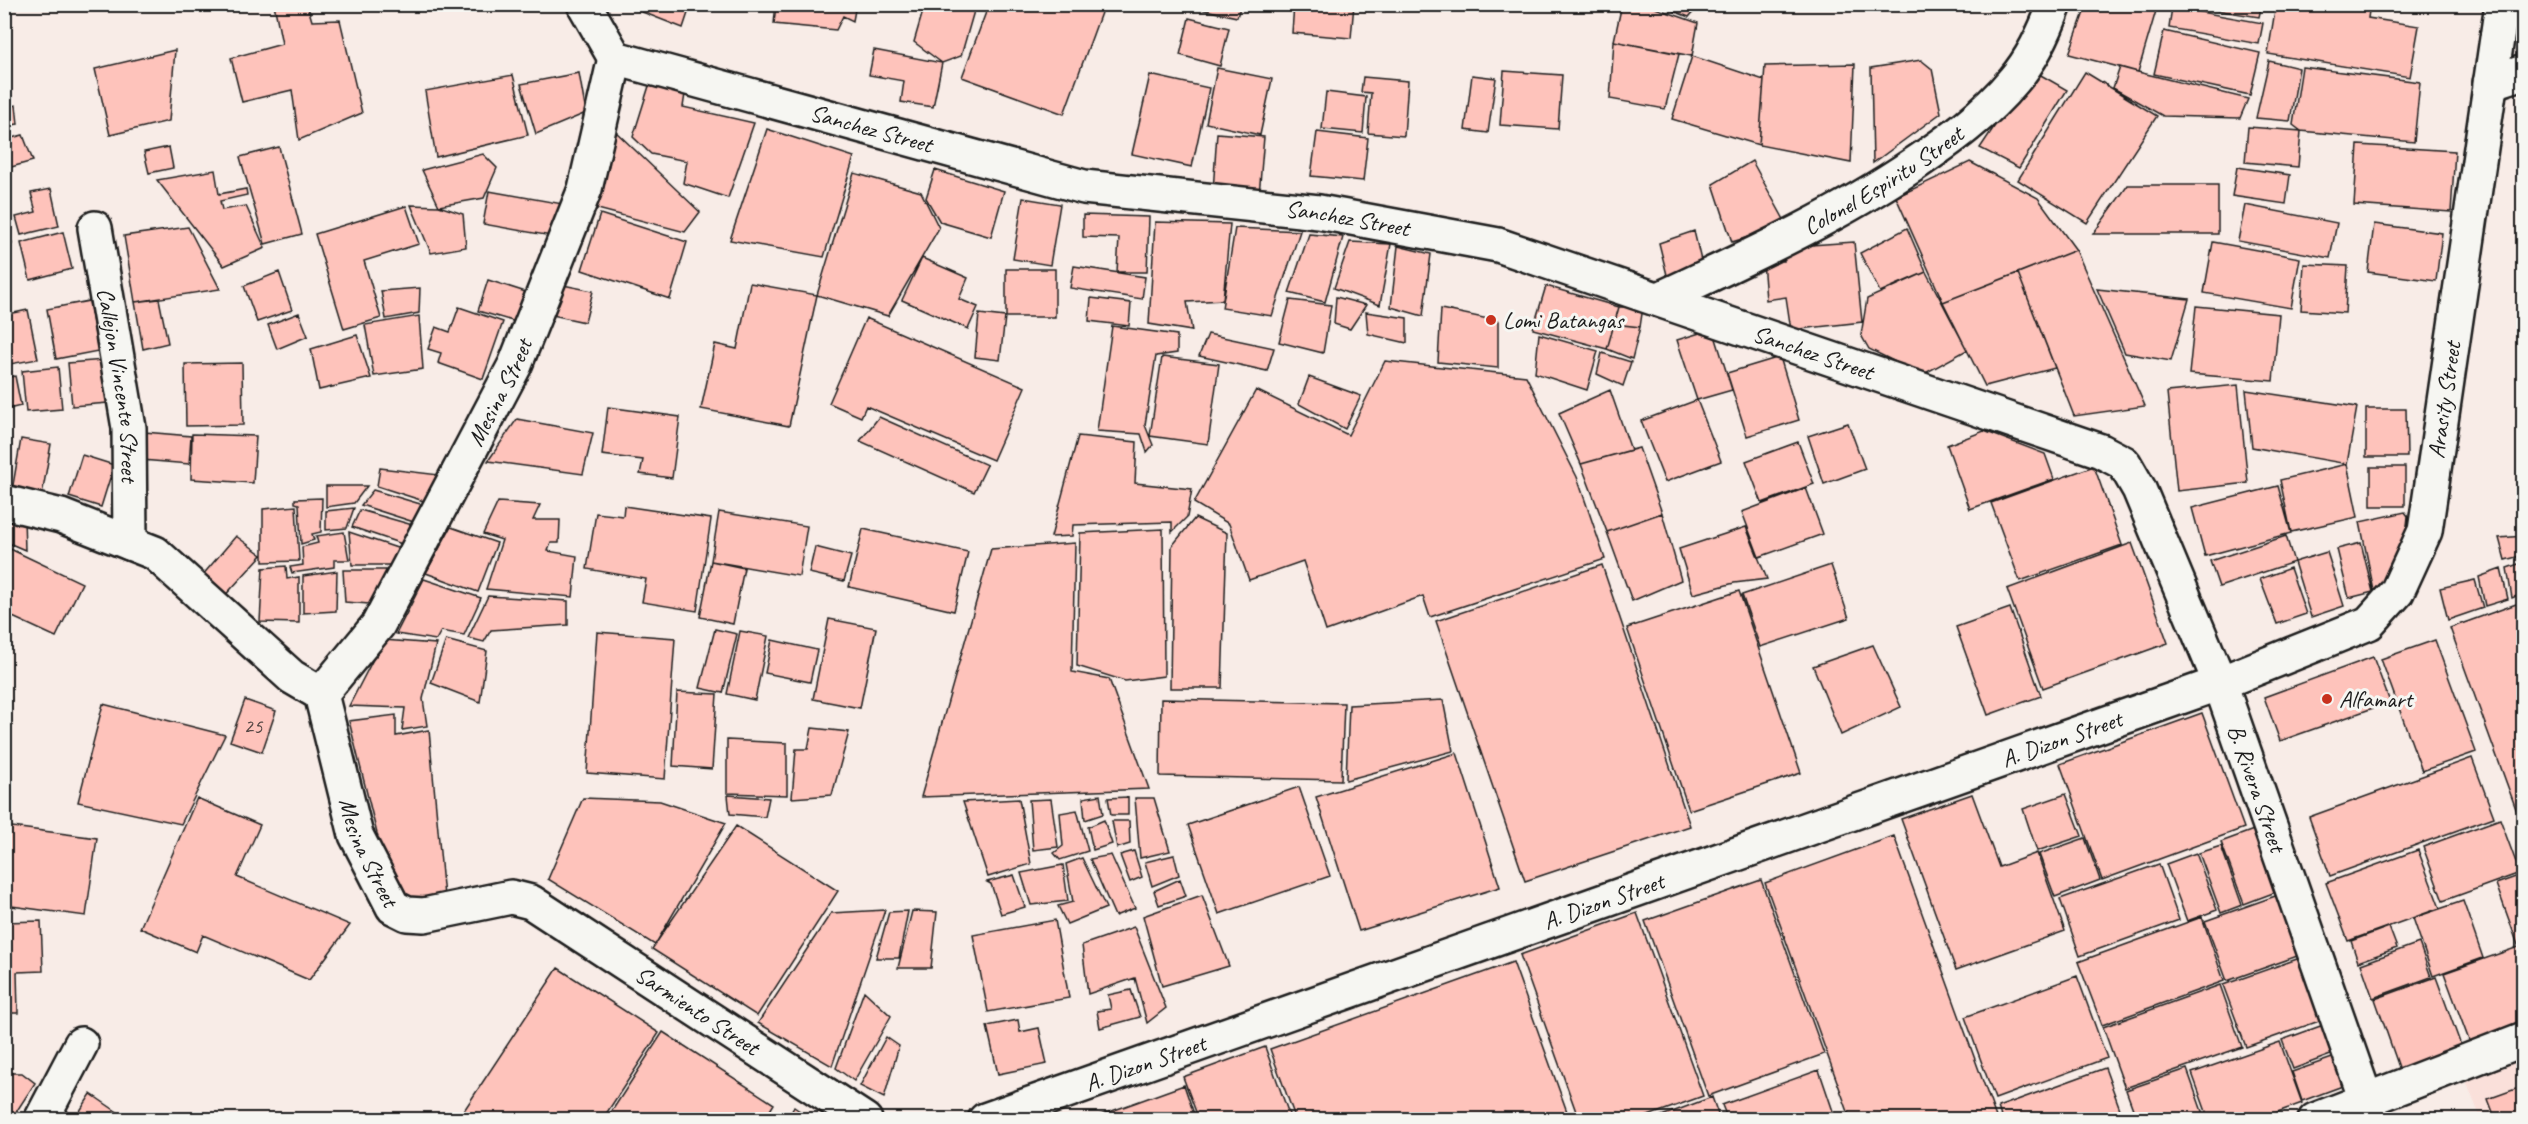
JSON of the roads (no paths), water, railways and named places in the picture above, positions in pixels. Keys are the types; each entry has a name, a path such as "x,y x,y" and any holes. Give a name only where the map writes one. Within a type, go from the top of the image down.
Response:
{"street":[{"path":"584,4 615,58"},
{"name":"Colonel Espiritu Street","path":"1659,299 1824,221 1888,182 1971,124 2014,80 2035,51 2055,4"},
{"name":"Arasity Street","path":"2220,683 2369,622 2397,592 2425,531 2502,4"},
{"name":"Sanchez Street","path":"615,58 1084,187 1319,212 1498,245 2101,451 2124,463"},
{"name":"Mesina Street","path":"531,902 511,897 424,915 407,914 393,908 356,835 321,694 378,626 515,365 585,189 615,58"},
{"path":"2490,83 2523,72"},
{"name":"Callejon Vincente Street","path":"95,228 129,428 130,543"},
{"name":"B. Rivera Street","path":"2124,463 2139,489 2220,683 2370,1111"},
{"path":"4,502 61,516 155,553 292,677 321,694"},
{"name":"A. Dizon Street","path":"985,1119 2220,683"},
{"name":"Sarmiento Street","path":"531,902 865,1119"},
{"path":"2315,1119 2370,1111 2523,1039"},
{"path":"41,1119 81,1044"}],"place":[{"name":"Lomi Batangas","path":"1491,320"},
{"name":"Alfamart","path":"2327,699"}]}
